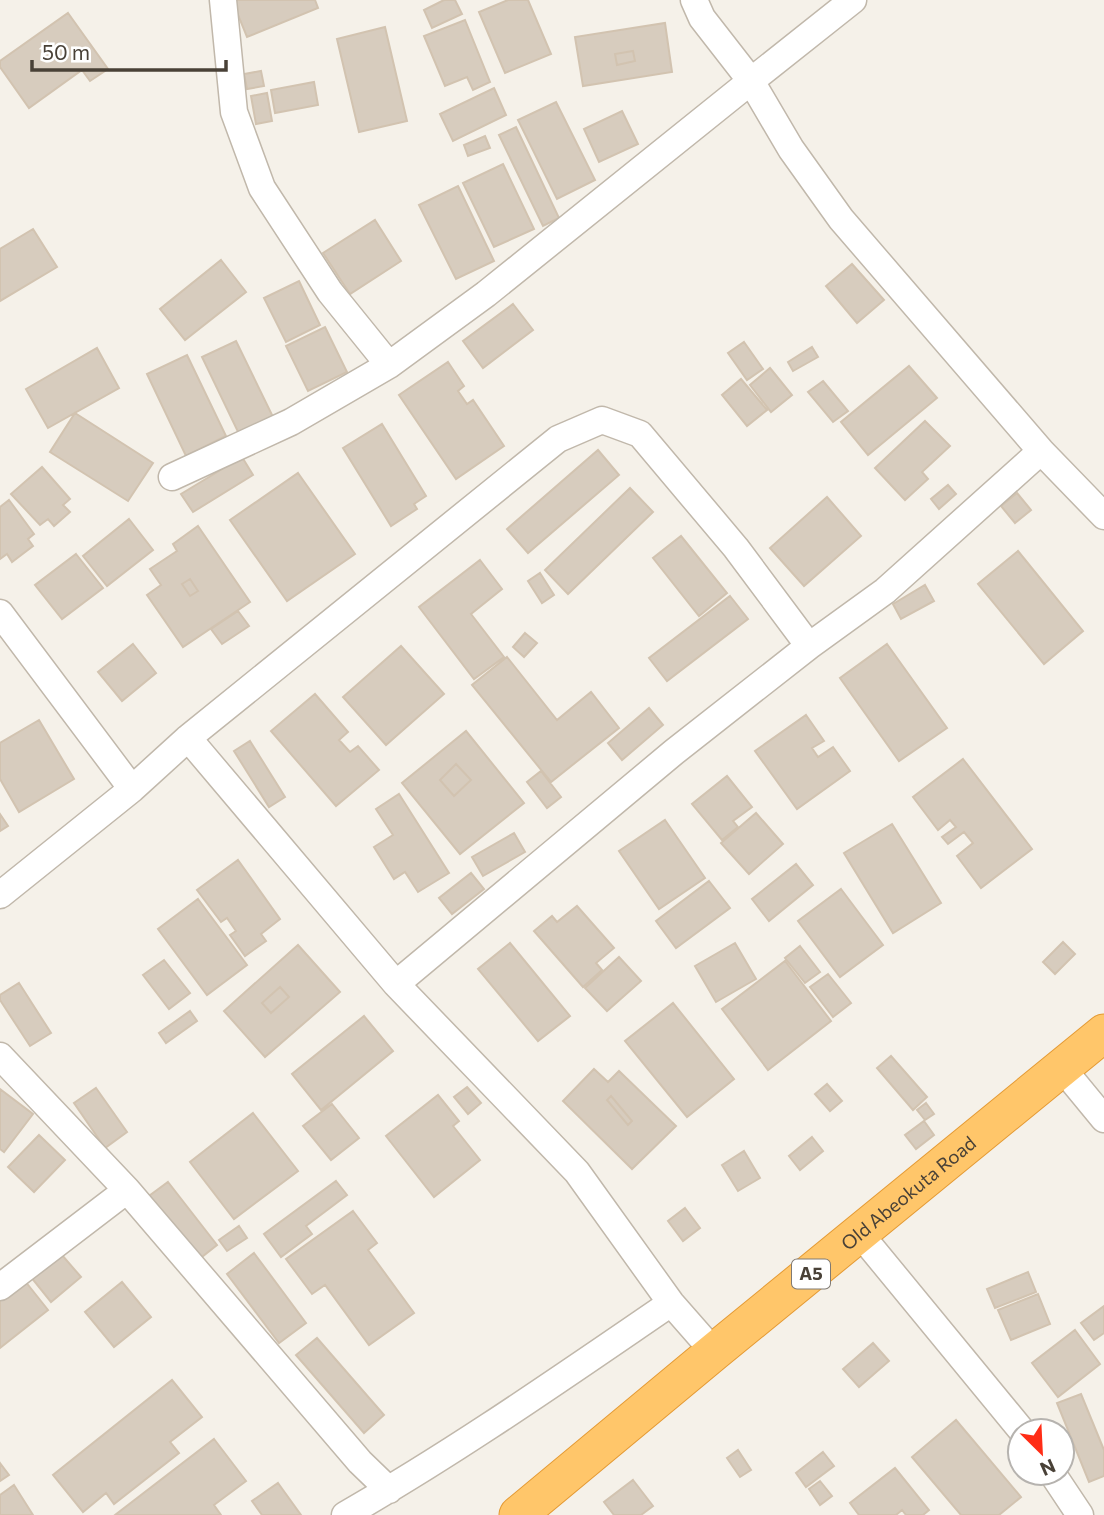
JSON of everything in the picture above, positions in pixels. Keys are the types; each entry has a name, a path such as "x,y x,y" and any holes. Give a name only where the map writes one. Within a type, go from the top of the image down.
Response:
{"highway":[{"name":"Old Abeokuta Road","path":"518,1515 1104,1033"}],"street":[{"path":"223,0 234,112 262,188 330,292 389,365"},
{"path":"694,0 702,19 751,81 791,149 841,219 1041,451 1104,516"},
{"path":"172,477 291,422 389,365 486,293 853,0"},
{"path":"0,895 132,789 188,738 558,439 603,420 640,434 736,548 810,646"},
{"path":"396,984 674,752 885,591 1041,451"},
{"path":"0,613 132,789"},
{"path":"188,738 396,984 577,1172 671,1303 714,1352"},
{"path":"0,1056 127,1191 360,1462 389,1490"},
{"path":"1062,1068 1104,1119"},
{"path":"0,1287 127,1191"},
{"path":"860,1234 1010,1417"},
{"path":"345,1515 389,1490 533,1397 671,1303"},
{"path":"1061,1487 1080,1515"}],"building":[{"path":"232,0 315,0 318,8 247,37"},
{"path":"444,0 455,0 462,14 432,28 424,10"},
{"path":"508,0 528,0 551,54 505,73 479,12"},
{"path":"68,13 108,69 90,81 82,70 29,108 0,67 0,61"},
{"path":"465,20 490,82 473,90 467,77 445,86 424,36"},
{"path":"665,23 672,72 583,86 575,37","holes":["633,51 635,61 617,65 615,54"]},
{"path":"385,27 407,121 359,132 337,39"},
{"path":"633,51 635,61 617,65 615,54"},
{"path":"261,71 264,86 247,89 244,74"},
{"path":"314,82 318,105 275,113 271,90"},
{"path":"494,88 506,115 453,141 440,114"},
{"path":"267,93 272,121 256,124 251,96"},
{"path":"556,102 595,180 557,199 518,120"},
{"path":"622,111 638,144 599,162 584,129"},
{"path":"516,127 559,218 543,226 499,135"},
{"path":"485,136 490,148 468,156 464,145"},
{"path":"503,164 534,229 494,247 463,183"},
{"path":"458,186 494,261 456,279 419,205"},
{"path":"375,220 401,261 350,294 323,253"},
{"path":"33,229 57,267 0,301 0,249"},
{"path":"221,260 246,292 185,340 160,309"},
{"path":"852,264 884,300 857,323 826,286"},
{"path":"299,281 320,325 286,342 264,298"},
{"path":"513,304 533,330 483,368 463,341"},
{"path":"325,327 347,372 308,391 286,346"},
{"path":"236,341 274,419 240,436 202,357"},
{"path":"744,342 763,369 747,380 728,353"},
{"path":"812,347 818,357 793,371 788,362"},
{"path":"97,348 119,388 48,428 26,389"},
{"path":"187,355 226,436 186,456 147,374"},
{"path":"448,362 464,386 458,391 467,404 473,400 504,446 456,479 399,395"},
{"path":"909,366 937,398 868,455 841,422"},
{"path":"770,368 792,395 771,412 750,385"},
{"path":"741,379 767,410 747,426 722,395"},
{"path":"823,381 848,411 833,422 808,392"},
{"path":"75,413 153,463 128,501 50,452"},
{"path":"925,421 950,446 922,472 928,479 905,500 875,468"},
{"path":"382,424 426,496 414,504 417,509 391,526 343,448"},
{"path":"598,450 619,475 528,553 507,529"},
{"path":"242,457 253,475 193,512 181,494"},
{"path":"42,467 70,499 63,505 70,512 54,526 48,519 40,525 11,494"},
{"path":"298,473 355,554 287,601 230,520"},
{"path":"948,485 956,494 939,509 931,499"},
{"path":"630,488 653,512 568,594 545,570"},
{"path":"1017,493 1031,510 1015,523 1001,506"},
{"path":"827,497 861,536 804,586 770,548"},
{"path":"9,500 34,534 28,539 33,546 12,562 7,554 0,559 0,507"},
{"path":"129,519 153,550 107,586 83,556"},
{"path":"198,526 250,602 183,647 147,595 161,585 150,569 177,551 173,544","holes":["190,579 198,591 190,596 182,584"]},
{"path":"681,536 727,593 699,616 653,558"},
{"path":"1018,551 1083,631 1044,664 978,584"},
{"path":"76,554 103,588 62,619 35,585"},
{"path":"480,560 502,589 471,614 504,657 474,679 419,607"},
{"path":"540,573 554,595 542,603 528,581"},
{"path":"190,579 198,591 190,596 182,584"},
{"path":"925,585 934,601 901,619 893,604"},
{"path":"730,596 748,619 667,681 649,658"},
{"path":"238,611 249,626 222,644 211,629"},
{"path":"525,633 537,643 524,657 513,647"},
{"path":"133,644 156,673 122,701 98,672"},
{"path":"887,644 947,728 899,761 840,678"},
{"path":"401,646 444,694 386,745 343,697"},
{"path":"507,657 557,720 591,692 619,728 551,782 472,685"},
{"path":"315,694 348,732 339,740 350,752 358,746 379,770 336,806 271,731"},
{"path":"649,708 663,725 622,760 608,743"},
{"path":"806,715 824,741 812,748 818,757 833,747 850,771 797,809 755,751"},
{"path":"39,720 74,779 19,812 0,779 0,743"},
{"path":"466,731 524,803 460,854 402,783","holes":["456,764 471,780 454,796 440,780"]},
{"path":"250,741 285,797 269,807 234,751"},
{"path":"963,759 1032,849 981,888 957,856 973,843 964,832 948,844 942,837 956,827 950,820 938,830 913,797"},
{"path":"456,764 471,780 454,796 440,780"},
{"path":"541,771 561,797 547,808 527,782"},
{"path":"727,776 752,807 733,821 738,827 722,840 692,804"},
{"path":"399,794 449,873 418,892 405,872 394,879 374,847 393,835 376,809"},
{"path":"756,813 783,844 749,874 721,843"},
{"path":"0,814 8,826 0,831"},
{"path":"665,820 705,878 659,909 619,851"},
{"path":"892,824 941,903 893,933 844,853"},
{"path":"514,833 525,852 483,876 472,857"},
{"path":"238,860 280,919 261,934 266,941 245,956 230,935 236,931 227,918 221,922 197,890"},
{"path":"796,864 813,885 769,921 752,899"},
{"path":"471,873 484,889 452,914 439,898"},
{"path":"709,881 730,908 676,948 656,921"},
{"path":"841,889 883,945 840,977 798,921"},
{"path":"198,899 247,965 207,995 158,929"},
{"path":"577,906 614,948 596,963 602,970 583,987 534,931 552,916 557,922"},
{"path":"1063,942 1075,954 1055,974 1043,962"},
{"path":"510,943 570,1016 538,1041 478,969"},
{"path":"735,943 756,979 716,1002 695,966"},
{"path":"298,945 340,992 265,1057 224,1011","holes":["280,987 289,997 271,1013 262,1003"]},
{"path":"800,946 820,972 805,983 785,958"},
{"path":"619,957 641,981 607,1011 585,988"},
{"path":"164,960 190,993 169,1009 143,975"},
{"path":"785,961 831,1021 768,1070 722,1009"},
{"path":"828,974 851,1003 833,1017 810,987"},
{"path":"19,983 51,1033 30,1046 0,1000 0,995"},
{"path":"280,987 289,997 271,1013 262,1003"},
{"path":"673,1003 734,1079 687,1117 625,1041"},
{"path":"190,1011 197,1021 166,1043 159,1033"},
{"path":"364,1016 393,1051 321,1110 292,1074"},
{"path":"891,1056 927,1097 913,1110 877,1068"},
{"path":"594,1069 608,1082 619,1071 676,1126 632,1169 563,1101","holes":["611,1096 632,1121 628,1125 607,1100"]},
{"path":"827,1084 842,1101 830,1111 815,1094"},
{"path":"467,1087 481,1103 468,1114 454,1097"},
{"path":"96,1088 127,1132 105,1148 74,1103"},
{"path":"0,1089 33,1114 4,1152 0,1149"},
{"path":"438,1095 459,1121 453,1126 480,1160 434,1197 386,1136"},
{"path":"611,1096 632,1121 628,1125 607,1100"},
{"path":"926,1103 934,1114 925,1120 917,1110"},
{"path":"332,1104 359,1138 331,1160 303,1126"},
{"path":"253,1113 298,1171 234,1219 190,1162"},
{"path":"924,1121 934,1135 916,1149 905,1135"},
{"path":"39,1135 65,1160 34,1192 8,1167"},
{"path":"812,1137 823,1151 800,1170 789,1156"},
{"path":"744,1151 760,1178 738,1191 722,1165"},
{"path":"336,1181 347,1195 306,1226 312,1234 281,1257 264,1234"},
{"path":"168,1182 217,1245 198,1260 149,1196"},
{"path":"685,1208 700,1228 683,1241 668,1221"},
{"path":"353,1211 377,1243 368,1250 414,1313 369,1345 325,1285 312,1294 286,1259"},
{"path":"239,1226 247,1238 227,1251 219,1240"},
{"path":"55,1247 81,1277 51,1302 26,1271"},
{"path":"254,1253 306,1323 279,1343 227,1274"},
{"path":"1028,1272 1036,1292 995,1308 987,1289"},
{"path":"21,1276 48,1310 0,1348 0,1293"},
{"path":"122,1282 151,1317 114,1347 85,1312"},
{"path":"1038,1294 1050,1324 1011,1340 998,1310"},
{"path":"1104,1306 1104,1333 1094,1340 1081,1323"},
{"path":"1075,1330 1100,1364 1058,1397 1032,1363"},
{"path":"317,1338 384,1415 364,1433 296,1355"},
{"path":"873,1343 889,1361 859,1387 843,1369"},
{"path":"172,1380 202,1417 170,1442 179,1453 114,1504 106,1493 83,1512 53,1475"},
{"path":"1081,1394 1104,1450 1104,1476 1089,1482 1076,1450 1076,1417 1063,1417 1057,1403"},
{"path":"956,1420 1006,1479 1006,1487 1013,1487 1021,1497 999,1515 961,1515 912,1457"},
{"path":"214,1439 246,1481 214,1505 221,1515 115,1515"},
{"path":"738,1450 751,1470 740,1477 727,1458"},
{"path":"823,1452 834,1466 806,1487 796,1473"},
{"path":"0,1463 9,1475 0,1481"},
{"path":"895,1468 929,1510 923,1515 906,1515 902,1510 896,1515 859,1515 850,1503"},
{"path":"633,1480 653,1506 641,1515 614,1515 604,1502"},
{"path":"820,1481 832,1496 820,1505 809,1489"},
{"path":"278,1483 301,1515 262,1515 252,1501"},
{"path":"14,1485 33,1515 0,1515 0,1495"}]}
